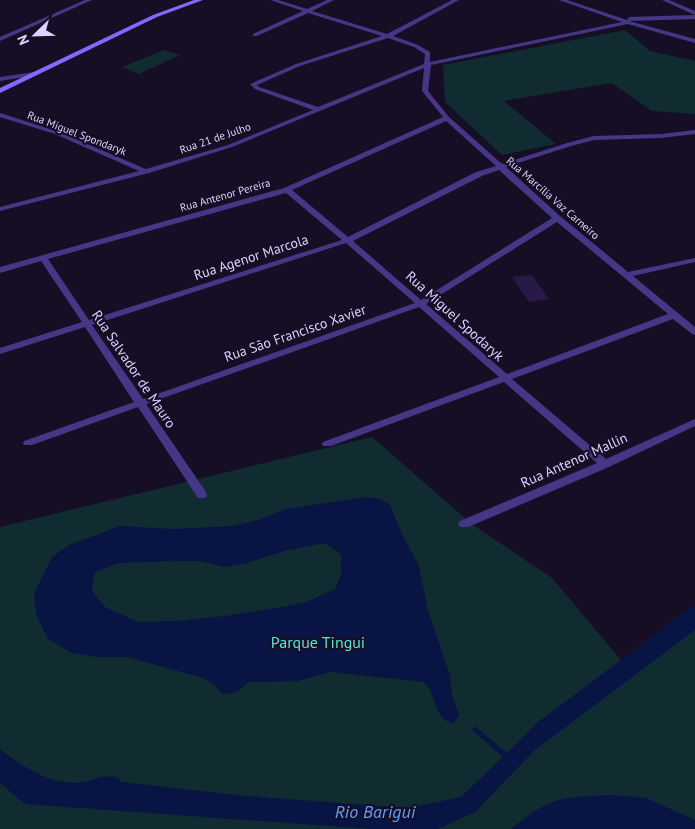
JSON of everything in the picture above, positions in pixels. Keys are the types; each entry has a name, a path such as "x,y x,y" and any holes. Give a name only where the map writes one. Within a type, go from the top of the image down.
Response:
{"main road":[{"path":"0,91 155,16 200,0"}],"street":[{"path":"0,38 89,0"},
{"path":"273,0 416,46 428,53 429,62 628,22"},
{"path":"255,35 331,0"},
{"path":"443,0 453,1"},
{"path":"562,0 628,22 695,41"},
{"path":"664,0 695,13"},
{"path":"317,109 256,88 252,84 298,65 388,36 453,1"},
{"path":"619,19 695,17"},
{"path":"0,34 7,35"},
{"name":"Rua 21 de Julho","path":"0,208 146,171 230,146 429,62"},
{"name":"Rua Marcília Vaz Carneiro","path":"429,62 425,76 425,92 447,118 557,218 694,330"},
{"path":"0,80 34,74"},
{"path":"0,80 12,85"},
{"name":"Rua Miguel Spondaryk","path":"0,115 57,133 146,171"},
{"name":"Rua Antenor Pereira","path":"0,270 287,190 447,118"},
{"name":"Rua Agenor Marcola","path":"0,351 349,240 479,174 569,144 594,138 661,136 695,132"},
{"name":"Rua Miguel Spodaryk","path":"287,190 349,240 504,378 605,464"},
{"name":"Rua São Francisco Xavier","path":"28,443 422,303 557,218"},
{"name":"Rua Salvador de Mauro","path":"43,258 202,495"},
{"path":"628,275 695,260"},
{"path":"326,444 675,315"},
{"name":"Rua Antenor Mallin","path":"464,524 605,464 695,422"}],"green space":[{"path":"625,30 650,51 695,61 695,114 652,111 612,83 504,101 556,144 502,155 445,102 443,65"},
{"path":"164,50 180,55 139,74 122,67"},
{"name":"Parque Tingui","path":"372,437 473,525 552,578 621,660 695,605 695,829 0,829 0,527"}],"water":[{"path":"366,497 381,499 390,505 402,534 419,566 428,611 450,675 452,695 459,715 453,724 438,712 431,693 424,682 330,672 298,681 248,682 236,692 226,694 221,693 214,684 203,678 127,657 96,657 72,653 48,639 36,614 34,593 52,557 69,545 120,526 172,529 232,526 258,520 286,509","holes":["324,543 341,554 341,575 335,589 306,602 225,616 176,621 138,622 105,607 92,591 95,572 119,563 199,561 224,567 248,563 284,551"]},
{"name":"Rio Barigui","path":"695,605 695,630 535,750 475,812 438,829 372,829 25,804 0,783 0,749 38,774 71,783 116,777 122,782 246,796 408,808 461,797 503,757 472,730 475,726 507,753 538,722"},
{"path":"613,795 646,798 695,820 695,829 511,829 537,810 558,800"}],"building":[{"path":"532,275 549,299 529,302 512,277"}]}
